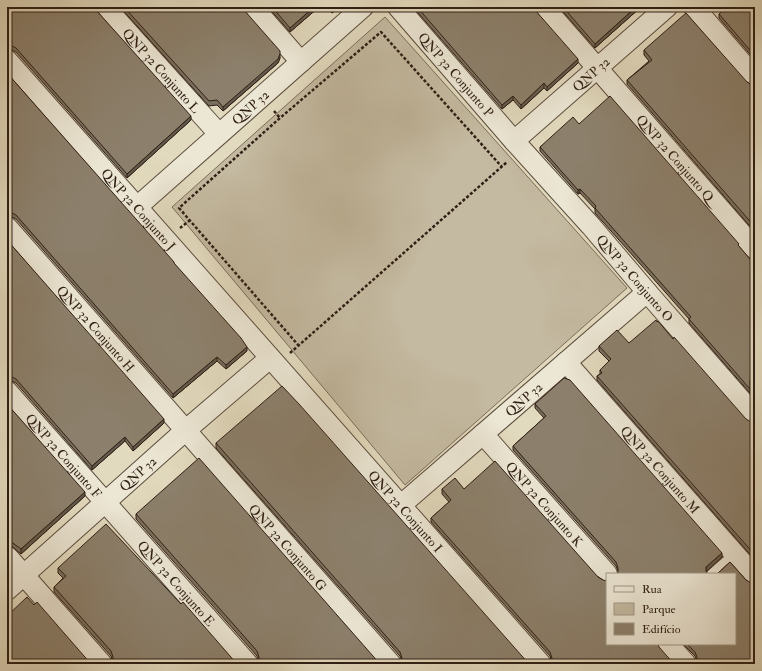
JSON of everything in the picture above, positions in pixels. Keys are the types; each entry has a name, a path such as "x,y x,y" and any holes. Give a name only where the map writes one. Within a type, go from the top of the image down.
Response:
{"street":[{"name":"QNP 32 Conjunto L","path":"104,7 219,134"},
{"path":"253,7 301,62"},
{"name":"QNP 32","path":"137,207 363,7"},
{"name":"QNP 32 Conjunto P","path":"398,7 514,141"},
{"name":"QNP 32 Conjunto Q","path":"544,7 755,249"},
{"name":"QNP 32","path":"514,141 667,7"},
{"path":"694,7 755,78"},
{"name":"QNP 32 Conjunto J","path":"7,60 270,358"},
{"name":"QNP 32 Conjunto O","path":"514,141 591,226 646,292 755,416"},
{"name":"QNP 32 Conjunto H","path":"7,227 186,430"},
{"name":"QNP 32","path":"401,505 646,292"},
{"name":"QNP 32","path":"7,590 186,430 270,358"},
{"name":"QNP 32 Conjunto I","path":"270,358 542,664"},
{"name":"QNP 32 Conjunto M","path":"566,362 755,577"},
{"name":"QNP 32 Conjunto F","path":"7,391 105,502"},
{"name":"QNP 32 Conjunto G","path":"186,430 391,664"},
{"name":"QNP 32 Conjunto K","path":"483,434 606,573"},
{"name":"QNP 32 Conjunto E","path":"105,502 248,664"},
{"path":"7,556 102,664"},
{"path":"669,645 686,664"}],"lane":[{"path":"713,573 735,554"}],"path":[{"path":"502,167 381,32 179,208 298,347 506,164"}],"green space":[{"path":"385,17 627,288 405,485 172,207"}],"building":[{"path":"7,7 95,7 96,10 191,116 127,174 16,48 7,44"},
{"path":"124,7 243,7 280,51 280,54 278,59 223,107 217,100 209,101"},
{"path":"272,7 314,7 290,28"},
{"path":"417,7 534,7 578,59 547,87 544,83 521,105 513,96 502,105"},
{"path":"563,7 636,7 595,44"},
{"path":"727,7 755,7 755,56 719,14"},
{"path":"686,13 747,82 755,85 755,227 627,80 652,60 644,50"},
{"path":"7,73 241,338 247,347 226,365 217,357 173,394 16,215 7,212"},
{"path":"610,96 739,244 738,245 755,265 755,386 750,380 750,389 689,319 691,317 595,208 596,206 580,189 578,190 540,147 573,117 579,124"},
{"path":"7,240 164,419 133,447 125,437 92,466 16,379 7,375"},
{"path":"656,320 673,339 674,337 746,419 753,423 755,431 755,555 597,376 602,373 600,370 611,359 599,346 617,330 629,343"},
{"path":"564,378 570,380 722,553 706,567 707,573 618,573 616,562 513,446 546,416 535,404"},
{"path":"282,386 529,664 402,664 400,652 216,443"},
{"path":"7,404 85,492 21,549 10,541 7,541"},
{"path":"199,458 380,664 268,664 267,662 265,664 258,664 259,657 257,651 136,514"},
{"path":"495,461 598,577 606,581 606,645 658,645 674,664 551,664 552,658 550,652 431,518 451,500 442,489 455,478 464,489"},
{"path":"106,524 181,604 183,602 237,664 112,664 113,657 111,651 54,587 66,576 58,568"},
{"path":"730,562 746,580 755,584 755,664 697,664 695,652 688,645 736,645 736,573 718,573"},
{"path":"27,597 34,605 37,602 91,664 7,664 7,616"}]}
